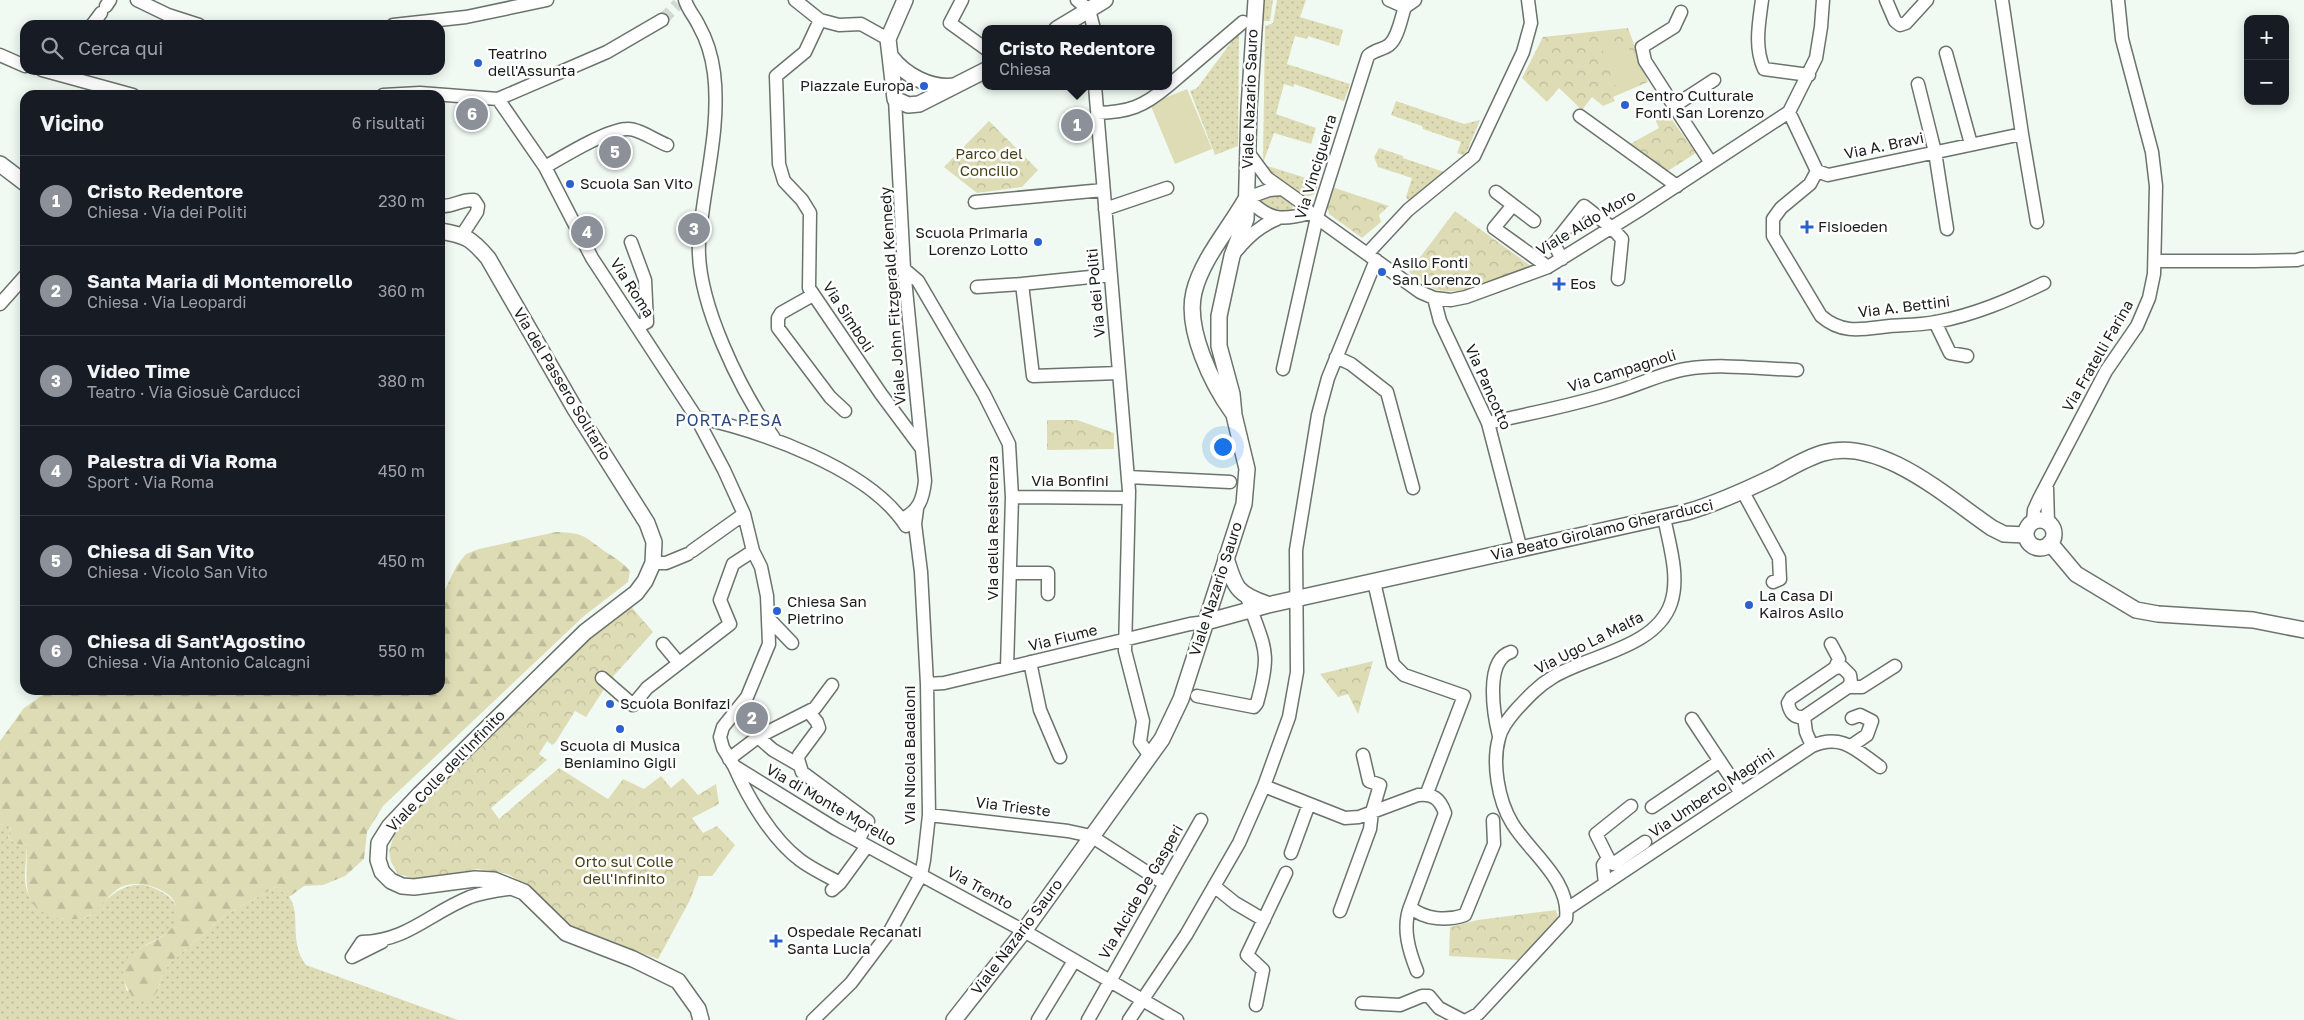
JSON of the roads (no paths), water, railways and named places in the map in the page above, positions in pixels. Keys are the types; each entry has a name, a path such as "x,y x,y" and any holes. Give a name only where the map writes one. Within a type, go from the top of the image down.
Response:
{"main road":[{"path":"905,0 888,39 894,95 908,105 919,104 982,72"},
{"path":"1068,25 1083,5 1105,0"},
{"name":"Viale Nazario Sauro","path":"954,1020 1024,931 1150,756 1174,716 1244,504 1247,469 1234,415 1232,394 1219,346 1218,316 1232,256 1246,219 1247,151 1256,0"},
{"path":"890,56 904,71 915,77 937,86 957,86"},
{"path":"894,95 902,82 915,77"},
{"path":"0,164 20,180"},
{"name":"Viale Nazario Sauro","path":"1234,415 1223,399 1209,371 1196,337 1192,311 1194,292 1206,264 1247,198"},
{"name":"Via del Passero Solitario","path":"445,232 462,235 475,242 488,258 575,409 641,513 654,542 653,563"},
{"name":"Via Beato Girolamo Gherarducci","path":"1246,600 1268,605 1296,600 1521,550 1715,504 1822,453 1834,450 1856,451 1877,455 1908,471 1992,528 2004,534 2036,527"},
{"path":"2036,527 2053,530 2050,543 2042,547 2033,546 2036,527"},
{"path":"2050,543 2076,574 2136,610 2158,614 2252,620 2304,630"},
{"path":"1226,558 1233,578 1246,600"},
{"name":"Viale Colle dell'Infinito","path":"653,563 645,581 636,593 585,632 420,794 389,827 379,843 378,860 382,872 390,881 402,886 414,887 475,879 494,880 524,892 566,933 633,959 678,981 698,1009 701,1020"},
{"path":"1234,613 1221,604 1215,596 1232,592 1246,600"},
{"path":"1206,622 1234,613 1246,600"}],"street":[{"path":"137,0 168,15 184,20"},
{"path":"439,20 466,17 547,0"},
{"path":"962,0 950,23 982,46"},
{"path":"1389,0 1404,8 1415,0"},
{"path":"1129,1020 1186,935 1239,843 1264,786 1289,716 1297,672 1296,550 1318,415 1336,357 1372,257 1408,210 1474,156 1521,58 1531,23 1528,0"},
{"path":"1762,0 1758,44 1759,57 1764,69 1809,75"},
{"name":"Viale Aldo Moro","path":"1247,151 1267,178 1302,203 1313,215 1420,292 1434,298 1451,300 1466,297 1548,267 1562,259 1789,112 1816,58 1822,27 1823,0"},
{"path":"1886,0 1895,21 1900,25 1906,23 1927,0"},
{"path":"2002,0 2037,222"},
{"name":"Via Fratelli Farina","path":"2036,527 2047,487 2106,371 2138,326 2149,298 2156,261 2156,186 2152,152 2122,39 2118,0"},
{"path":"682,1 701,28 714,72 712,147 700,242 702,274 713,316 723,343 759,417 774,438"},
{"path":"800,3 820,20 838,24 861,24 888,39"},
{"path":"1083,5 1092,25"},
{"path":"96,20 106,6"},
{"name":"Via Vinciguerra","path":"1283,369 1313,215 1368,56 1373,51 1389,45 1393,40 1404,8"},
{"path":"1681,12 1674,27 1642,48 1645,61 1711,163"},
{"path":"445,96 498,99 607,52 662,20"},
{"name":"Via Simboli","path":"820,20 805,52 776,76 779,164 784,181 802,200 810,213 808,279 813,295 894,412"},
{"path":"1172,83 1243,22"},
{"path":"1946,52 1971,144"},
{"path":"0,55 20,64"},
{"path":"71,75 118,90"},
{"path":"1674,106 1714,80"},
{"path":"1918,84 1935,152 1947,229"},
{"name":"Via dei Politi","path":"1095,90 1128,477 1127,639"},
{"path":"1097,114 1128,111 1146,103 1163,90"},
{"name":"Viale John Fitzgerald Kennedy","path":"894,95 898,132 904,268 917,404 916,428"},
{"name":"Via Roma","path":"498,99 545,167 592,258 696,417 724,470 744,514 753,551 761,567 769,618 769,644 747,697 723,727 720,737 732,763"},
{"path":"898,132 908,112 919,104"},
{"path":"1789,112 1817,171"},
{"path":"1580,116 1677,186"},
{"path":"545,167 583,145 628,128 667,145"},
{"name":"Via A. Bravi","path":"1817,171 1828,175 2022,134"},
{"name":"Via A. Bettini","path":"1817,171 1810,184 1781,208 1773,219 1773,236 1821,316 1831,325 1847,330 1935,322 2015,298 2044,284"},
{"path":"1105,209 1167,188"},
{"path":"1277,219 1260,211 1247,198 1269,190 1281,189"},
{"path":"974,202 1103,190"},
{"path":"1496,192 1534,221"},
{"path":"445,206 453,207 464,200 474,200 478,206 477,212 462,235"},
{"path":"1513,205 1494,228 1548,267"},
{"path":"1562,259 1554,244 1584,206 1612,228 1622,239 1618,279"},
{"path":"1232,256 1248,237 1262,225 1277,219 1313,215"},
{"path":"631,242 644,280 648,322 637,327"},
{"path":"2156,261 2279,261 2304,258"},
{"name":"Via della Resistenza","path":"904,268 918,281 998,420 1009,444 1012,497 1007,668"},
{"path":"977,288 1110,275"},
{"path":"0,304 20,282"},
{"path":"1022,284 1033,376 1119,373"},
{"path":"813,295 781,313 778,318 778,328 830,397 845,411"},
{"name":"Via Pancotto","path":"1434,298 1440,321 1488,423 1521,550"},
{"path":"1935,322 1950,353 1967,356"},
{"path":"1336,357 1351,364 1387,392 1413,488"},
{"name":"Via Campagnoli","path":"1488,423 1581,402 1626,389 1668,372 1687,368 1709,366 1797,370"},
{"path":"894,412 909,410 917,404"},
{"path":"894,412 916,428 922,449 924,491 918,509 902,519"},
{"path":"696,417 774,438"},
{"name":"Via Nicola Badaloni","path":"774,438 869,487 902,519 916,543"},
{"name":"Via Bonfini","path":"1128,477 1230,482"},
{"path":"902,519 905,510 924,491"},
{"path":"1743,492 1779,558 1780,579 1773,582"},
{"name":"Via Bonfini","path":"1012,497 1129,498"},
{"name":"Via Nicola Badaloni","path":"814,1020 851,983 890,931 921,875 929,815 921,572 915,524 918,509"},
{"path":"653,563 666,562 690,552 744,514"},
{"name":"Via Ugo La Malfa","path":"1567,914 1562,893 1541,859 1512,823 1504,805 1498,777 1496,750 1499,736 1509,718 1532,691 1554,676 1635,641 1654,630 1667,614 1672,602 1675,578 1664,517"},
{"path":"602,678 633,705 647,688 730,624 720,600 733,564 753,551"},
{"path":"1010,573 1048,573 1048,594"},
{"path":"1374,582 1393,664 1397,670 1464,696 1428,793"},
{"path":"1197,696 1244,706 1254,707 1257,703 1267,658 1262,636 1246,600"},
{"path":"769,618 792,643"},
{"name":"Via Fiume","path":"926,684 944,683 1206,622"},
{"path":"1127,639 1125,651 1143,721 1140,742 1150,756"},
{"path":"663,644 677,663"},
{"path":"1830,644 1838,659 1835,668"},
{"path":"1499,736 1492,697 1494,680 1497,665 1506,653 1511,652"},
{"path":"1030,662 1040,710 1060,757"},
{"path":"1848,687 1862,687 1895,666"},
{"path":"1842,667 1850,675 1851,682 1848,687 1804,717 1798,718 1789,709 1788,703 1791,698 1835,668 1842,667"},
{"path":"809,712 819,728 799,755 799,765 802,772 868,821 863,844 836,886 799,860 770,829 744,788 732,763 758,737 809,712 820,702 832,685"},
{"path":"1851,746 1867,735 1872,721 1860,714 1852,718"},
{"path":"1804,717 1806,732 1812,746"},
{"path":"1692,719 1741,793"},
{"path":"758,737 773,750 799,765"},
{"name":"Via Umberto Magrini","path":"1466,1020 1478,1014 1567,914 1605,884 1812,746 1824,741 1838,741 1851,746 1880,766"},
{"path":"1340,911 1370,829 1372,812 1380,785 1369,781 1363,755"},
{"path":"1652,807 1720,761"},
{"name":"Via di Monte Morello","path":"732,763 863,844 921,875"},
{"path":"1264,786 1345,818 1359,817 1428,793 1436,797 1442,804 1445,813 1410,907 1406,924 1408,941 1417,971"},
{"path":"1291,853 1309,804"},
{"path":"1631,806 1596,834 1613,864 1645,842"},
{"name":"Via Trieste","path":"929,815 1009,823 1091,836"},
{"name":"Via Alcide De Gasperi","path":"1088,1020 1201,820"},
{"path":"1410,907 1418,914 1434,918 1451,919 1465,915 1494,844 1493,820"},
{"path":"1091,836 1165,884"},
{"path":"1605,884 1603,865 1608,858"},
{"path":"1256,1005 1263,970 1247,955 1286,873"},
{"name":"Via Trento","path":"921,875 1024,931 1177,1020"},
{"path":"1214,886 1235,903 1264,920"},
{"path":"382,942 411,930 470,897 515,888"},
{"path":"1038,1020 1074,961"},
{"path":"1362,1003 1400,1005 1422,996 1430,996 1439,1008 1462,1020"}],"tunnel":[{"path":"662,20 678,4"}],"place":[{"name":"Teatrino dell'Assunta","path":"478,63"},
{"name":"Piazzale Europa","path":"924,86"},
{"name":"Centro Culturale Fonti San Lorenzo","path":"1625,105"},
{"name":"Chiesa di Sant'Agostino","path":"472,114"},
{"name":"Cristo Redentore","path":"1077,125"},
{"name":"Chiesa di San Vito","path":"615,152"},
{"name":"Scuola San Vito","path":"570,184"},
{"name":"Fisioeden","path":"1807,227"},
{"name":"Video Time","path":"694,229"},
{"name":"Palestra di Via Roma","path":"587,232"},
{"name":"Scuola Primaria Lorenzo Lotto","path":"1038,242"},
{"name":"Asilo Fonti San Lorenzo","path":"1382,272"},
{"name":"Eos","path":"1559,284"},
{"name":"La Casa Di Kairos Asilo","path":"1749,605"},
{"name":"Chiesa San Pietrino","path":"777,611"},
{"name":"Scuola Bonifazi","path":"610,704"},
{"name":"Santa Maria di Montemorello","path":"752,718"},
{"name":"Scuola di Musica Beniamino Gigli","path":"620,729"},
{"name":"Ospedale Recanati Santa Lucia","path":"776,941"}],"district":[{"name":"PORTA PESA","path":"729,420"}],"park label":[{"name":"Parco del Concilio","path":"989,162"},
{"name":"Orto sul Colle dell'Infinito","path":"624,870"}]}
